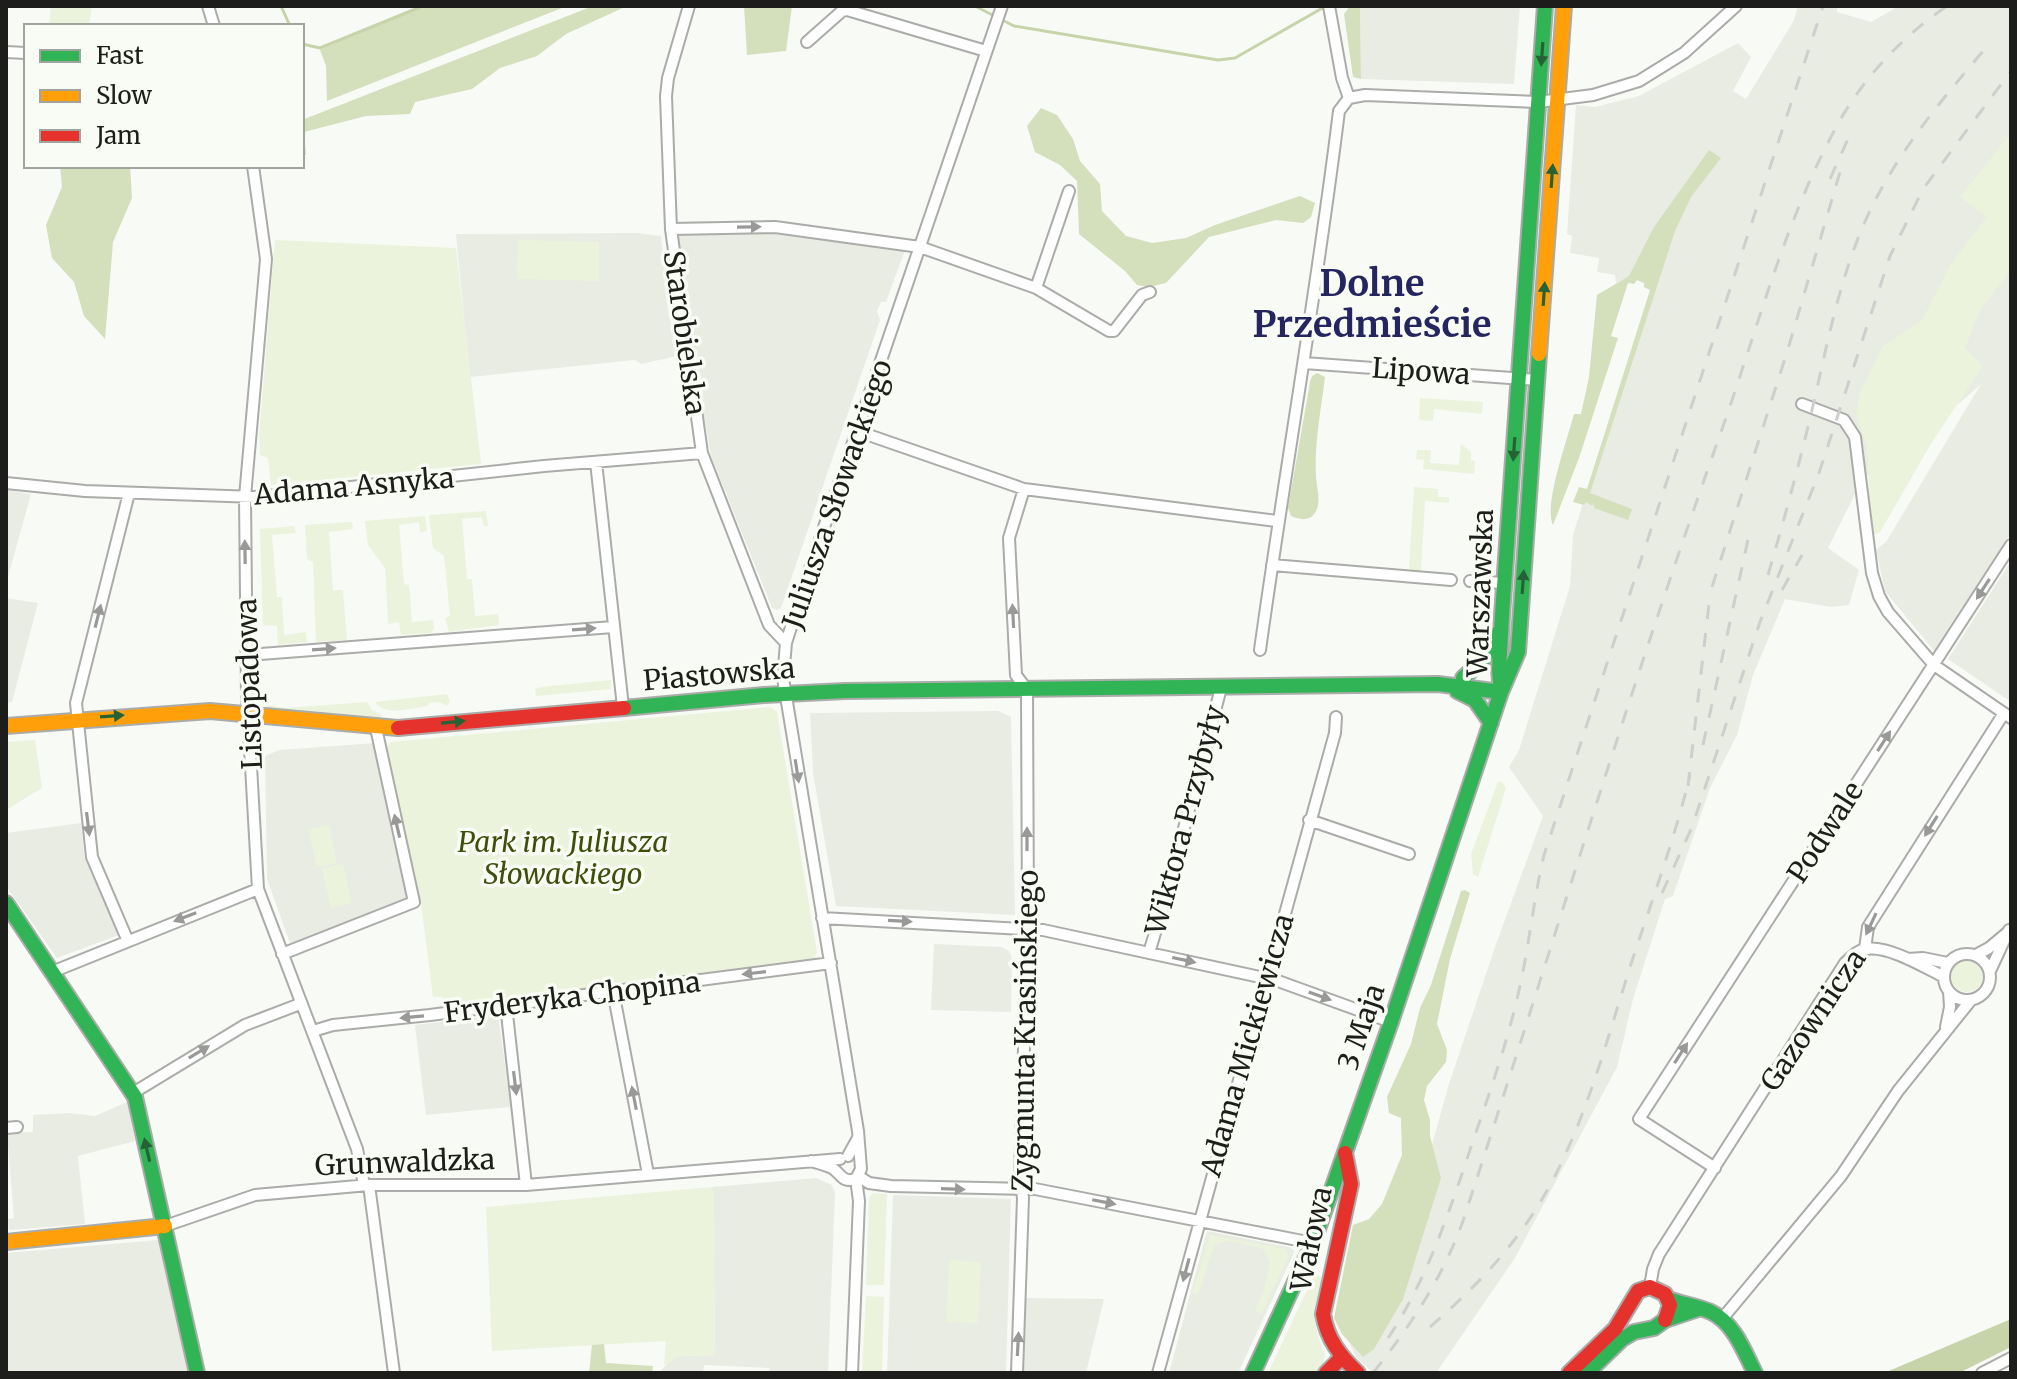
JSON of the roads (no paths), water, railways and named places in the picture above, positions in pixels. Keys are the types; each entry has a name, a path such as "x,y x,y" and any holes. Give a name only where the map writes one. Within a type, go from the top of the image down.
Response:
{"street":[{"name":"Starobielska","path":"689,6 666,88 671,229 702,453 769,625 786,643"},
{"name":"Warszawska","path":"1501,692 1501,628 1545,6"},
{"name":"Warszawska","path":"1501,692 1518,652 1564,6"},
{"path":"1260,650 1339,111 1349,98 1365,95 1538,102 1593,95 1639,81 1684,53 1736,6"},
{"name":"Juliusza Słowackiego","path":"854,1179 861,1169 858,1138 785,694 783,664 786,643 1002,7"},
{"path":"1329,8 1342,78 1349,98"},
{"path":"807,42 847,10 986,51"},
{"name":"Listopadowa","path":"253,168 266,259 245,497 248,714 258,889 357,1149 367,1185 394,1373"},
{"path":"1036,288 1069,191"},
{"path":"671,229 775,227 920,247 1036,288 1109,331 1114,331 1142,295 1150,292"},
{"name":"Lipowa","path":"1304,363 1538,380"},
{"path":"1802,404 1844,420 1855,437 1872,573 1888,612 1934,665 2007,715"},
{"path":"857,431 1024,489 1277,521"},
{"name":"Adama Asnyka","path":"6,483 129,493 245,497 702,453"},
{"path":"596,462 623,707"},
{"name":"Zygmunta Krasińskiego","path":"1017,1373 1022,1265 1027,928 1027,690 1016,675 1009,538 1024,489"},
{"path":"127,939 92,857 76,703 129,493"},
{"name":"Podwale","path":"1715,1168 1639,1119 2011,545"},
{"path":"1272,565 1451,580"},
{"path":"1470,581 1504,583"},
{"path":"247,655 613,627"},
{"path":"1463,678 1484,659 1501,628"},
{"path":"1463,678 1501,692"},
{"name":"Piastowska","path":"1438,684 1463,678"},
{"path":"1438,684 1469,696 1491,723"},
{"name":"Piastowska","path":"6,726 177,711 248,714 376,728 785,694 1438,684 1501,692"},
{"name":"Wiktora Przybyły","path":"1149,953 1221,688"},
{"name":"3 Maja","path":"1253,1373 1313,1243 1391,1022 1501,692"},
{"name":"Gazownicza","path":"1650,1287 1659,1254 1845,963 1865,949 1868,927 2007,715"},
{"name":"Adama Mickiewicza","path":"1158,1373 1335,733 1336,717"},
{"path":"282,954 414,902 376,728"},
{"path":"1309,820 1409,854"},
{"path":"52,972 127,939 258,889"},
{"path":"6,903 133,1093 197,1373"},
{"path":"822,918 1027,928 1266,978 1391,1022"},
{"path":"1945,1029 1950,1007 1944,977 1948,963 1961,954 1976,955 1991,947 2010,929"},
{"path":"1722,1319 1841,1176 1898,1091 1945,1029 1971,1000 1984,992 1989,985 1990,971 2010,929"},
{"path":"1865,949 1908,959 1944,977"},
{"path":"1976,955 1990,971"},
{"path":"1908,959 1923,958 1948,963"},
{"name":"Fryderyka Chopina","path":"313,1031 333,1025 831,963"},
{"path":"613,991 648,1174"},
{"path":"1949,992 1971,1000"},
{"path":"133,1093 245,1025 300,1004"},
{"path":"506,1005 526,1185"},
{"path":"858,1138 841,1162 841,1178 877,1184 1039,1190 1313,1243"},
{"name":"Wałowa","path":"1345,1153 1351,1184 1323,1314 1327,1335 1351,1366"},
{"name":"Grunwaldzka","path":"6,1242 165,1226 255,1195 367,1185 526,1185 811,1161 841,1162"},
{"path":"841,1162 859,1161"},
{"path":"852,1373 859,1201 854,1179"},
{"path":"859,1201 869,1188 877,1184"},
{"path":"1569,1373 1615,1329 1633,1295 1650,1287 1661,1290 1668,1299 1670,1310 1665,1320"},
{"path":"1668,1299 1722,1319 1755,1373"},
{"path":"1629,1307 1636,1323 1647,1328"},
{"path":"1587,1373 1622,1339 1698,1309"},
{"path":"1982,1373 2011,1358"},
{"path":"1326,1373 1351,1366"}],"waterway":[{"path":"281,6 289,24"},
{"path":"304,44 320,48 423,6"},
{"path":"975,6 1014,26 1218,60 1235,58 1326,6"}],"railway":[{"path":"1388,1338 1416,1291 1438,1241 1494,1079 1521,981 1544,855 1823,6"},
{"path":"1373,1373 1424,1301 1463,1221 1654,628 1803,197 1839,122 1873,73 1915,30 1947,6"},
{"path":"1768,575 1838,300 1866,220 1890,174 1916,135 1990,43"},
{"path":"1662,893 1692,827 1760,622 1819,473 1890,256 1923,189 2011,71"},
{"path":"1830,179 1848,139"},
{"path":"1712,587 1788,349 1840,172"},
{"path":"1703,745 1751,526"},
{"path":"1782,590 1802,555"},
{"path":"1688,786 1709,604"},
{"path":"1430,1327 1476,1284 1508,1248 1557,1172 1599,1068 1690,775"}],"district":[{"name":"Dolne Przedmieście","path":"1372,304"}],"park label":[{"name":"Park im. Juliusza Słowackiego","path":"563,858"}]}
